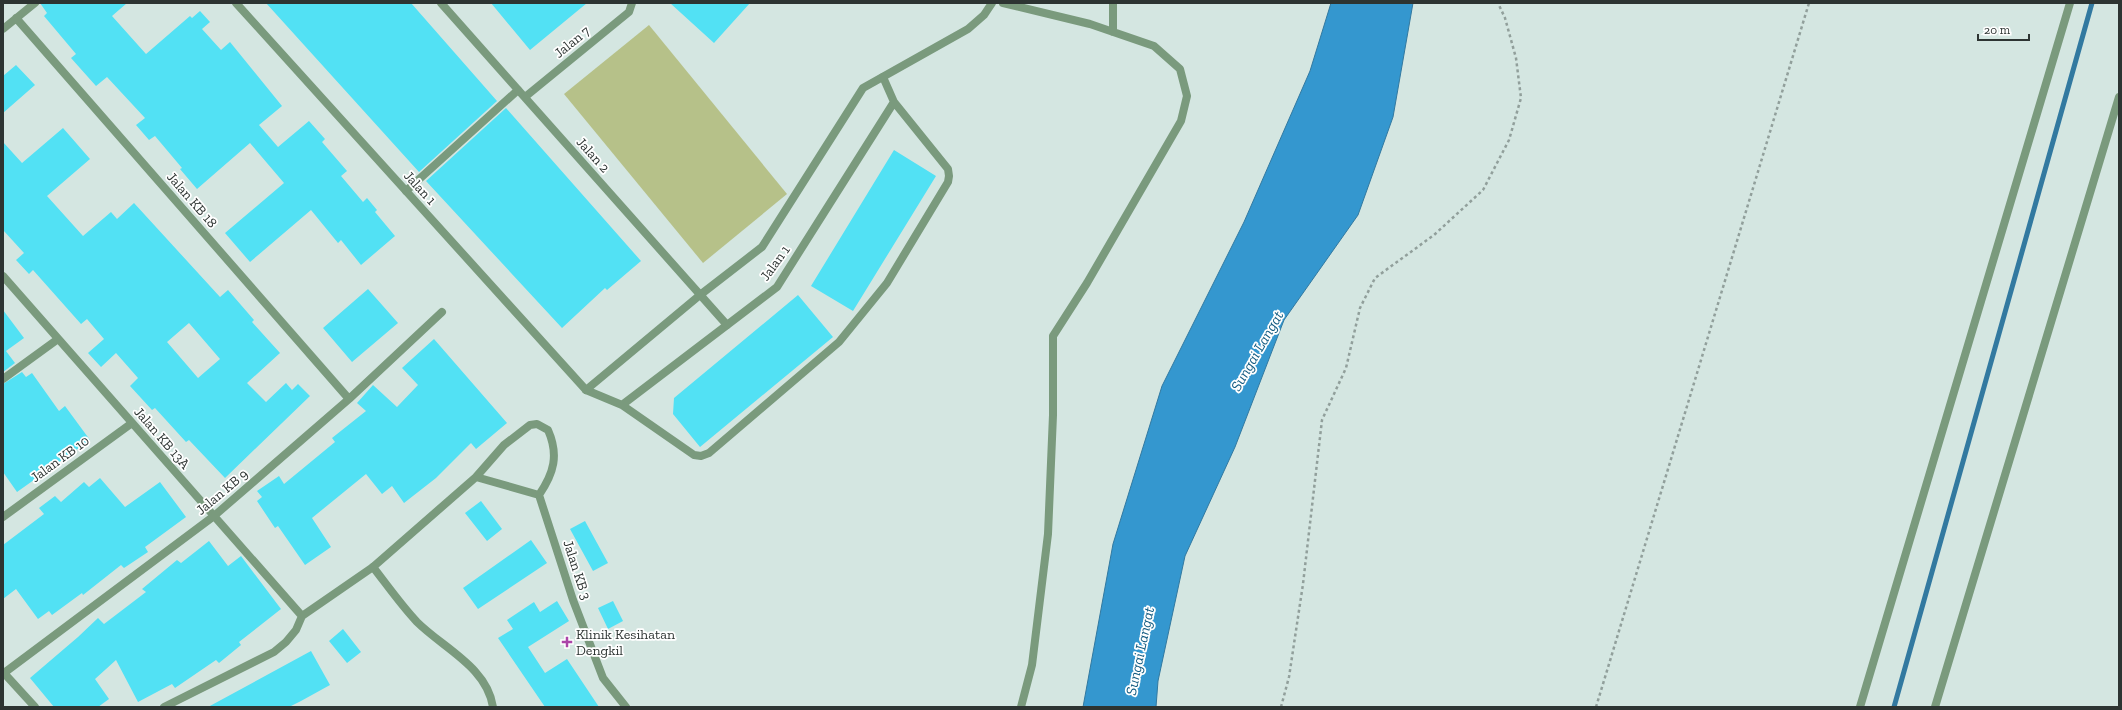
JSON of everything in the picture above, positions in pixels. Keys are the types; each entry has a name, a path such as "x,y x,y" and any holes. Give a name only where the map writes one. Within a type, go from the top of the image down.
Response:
{"street":[{"path":"3,29 35,3"},
{"name":"Jalan 1","path":"236,3 586,390 622,405 777,287 894,102"},
{"name":"Jalan 2","path":"441,3 727,325"},
{"name":"Jalan 7","path":"525,97 629,12 632,3"},
{"name":"Jalan 1","path":"586,390 700,295 762,247 863,88 968,29 984,15 992,3"},
{"path":"1003,3 1090,24 1154,46 1180,69 1187,96 1181,121 1088,283 1053,336 1053,415 1048,534 1032,665 1021,707"},
{"path":"1113,3 1113,32"},
{"path":"1860,707 2070,3"},
{"name":"Jalan KB 18","path":"16,18 349,399"},
{"path":"622,405 694,455 701,456 709,453 839,342 887,282 948,182 949,176 948,169 894,102 883,77"},
{"path":"406,192 518,90"},
{"path":"1935,707 2119,97"},
{"name":"Jalan KB 13A","path":"3,276 302,616"},
{"name":"Jalan KB 9","path":"3,672 214,516 349,399 442,312"},
{"path":"3,379 58,339"},
{"name":"Jalan KB 10","path":"3,517 132,423"},
{"path":"164,707 274,652 286,642 296,630 302,616 373,567 476,477 504,445 524,428 537,424 548,430 553,441 554,460 550,479 539,495 476,477"},
{"name":"Jalan KB 3","path":"539,495 573,600 603,678 626,707"},
{"path":"373,567 418,622 474,669 492,694 493,707"},
{"path":"3,672 35,707"}],"path":[{"path":"1281,707 1289,677 1302,591 1322,420 1346,368 1360,308 1375,278 1434,235 1483,190 1510,140 1521,98 1516,58 1505,18 1498,3"},
{"path":"1596,707 1809,3"}],"green space":[{"path":"649,25 787,194 703,263 564,94"}],"water":[{"name":"Sungai Langat","path":"1331,3 1413,3 1393,117 1358,215 1284,320 1235,447 1185,556 1158,681 1156,707 1083,707 1113,544 1162,386 1244,222 1310,71"}],"building":[{"path":"40,3 127,3 112,16 146,54 190,16 192,18 200,11 210,22 202,29 221,50 230,42 282,106 259,125 278,147 309,121 325,139 322,142 347,171 341,176 363,202 367,198 377,210 375,212 395,236 361,265 341,240 338,243 311,210 250,262 225,233 284,183 250,143 197,189 180,169 182,168 155,136 149,140 136,125 145,118 107,77 96,86 71,58 76,54 44,16 47,13"},
{"path":"266,3 411,3 497,101 419,172"},
{"path":"491,3 587,3 530,50"},
{"path":"670,3 750,3 714,43"},
{"path":"16,65 35,85 3,113 3,76"},
{"path":"506,108 641,261 607,290 605,288 562,328 426,181"},
{"path":"63,128 90,159 47,196 83,236 111,212 117,219 134,203 220,297 228,290 254,320 252,322 280,353 247,383 266,402 286,383 292,390 298,384 310,396 225,478 189,440 186,442 155,408 152,410 130,386 138,378 116,353 101,367 88,353 104,339 87,319 81,324 33,270 29,274 16,260 24,253 3,230 3,142 22,163","holes":["189,323 220,359 198,378 167,342"]},
{"path":"894,150 936,176 853,311 811,286"},
{"path":"368,289 398,323 352,362 323,328"},
{"path":"798,295 833,337 700,447 673,414 674,398"},
{"path":"3,310 24,338 6,351 15,363 3,372"},
{"path":"434,339 507,423 476,449 471,443 436,478 404,503 392,486 382,494 366,474 312,518 331,547 305,565 278,526 275,528 257,501 262,497 257,491 279,476 284,484 335,442 332,438 366,411 357,403 373,385 397,407 418,385 402,368"},
{"path":"22,372 26,377 32,373 59,411 65,406 90,440 17,492 3,472 3,384"},
{"path":"100,478 125,507 160,482 186,517 145,547 148,552 124,568 121,565 83,595 82,593 52,615 49,611 38,619 16,589 3,599 3,545 44,514 39,508 55,496 61,502 84,482 89,487"},
{"path":"481,501 502,529 487,541 465,513"},
{"path":"585,521 608,563 593,571 570,529"},
{"path":"531,540 547,563 478,609 463,588"},
{"path":"209,541 228,566 241,556 281,609 239,642 241,645 219,663 216,660 175,688 172,684 138,702 116,660 95,679 109,699 98,707 54,707 30,678 98,618 104,624 146,592 142,589 177,560 181,563"},
{"path":"557,601 569,621 528,647 545,673 567,659 599,707 545,707 498,638 513,629 507,620 534,602 540,612"},
{"path":"613,601 623,621 608,629 598,608"},
{"path":"343,629 361,652 347,663 329,641"},
{"path":"311,651 330,685 301,701 289,707 208,707"}],"waterway":[{"path":"1894,707 2092,3"}],"place":[{"name":"Klinik Kesihatan Dengkil","path":"567,642"}]}
